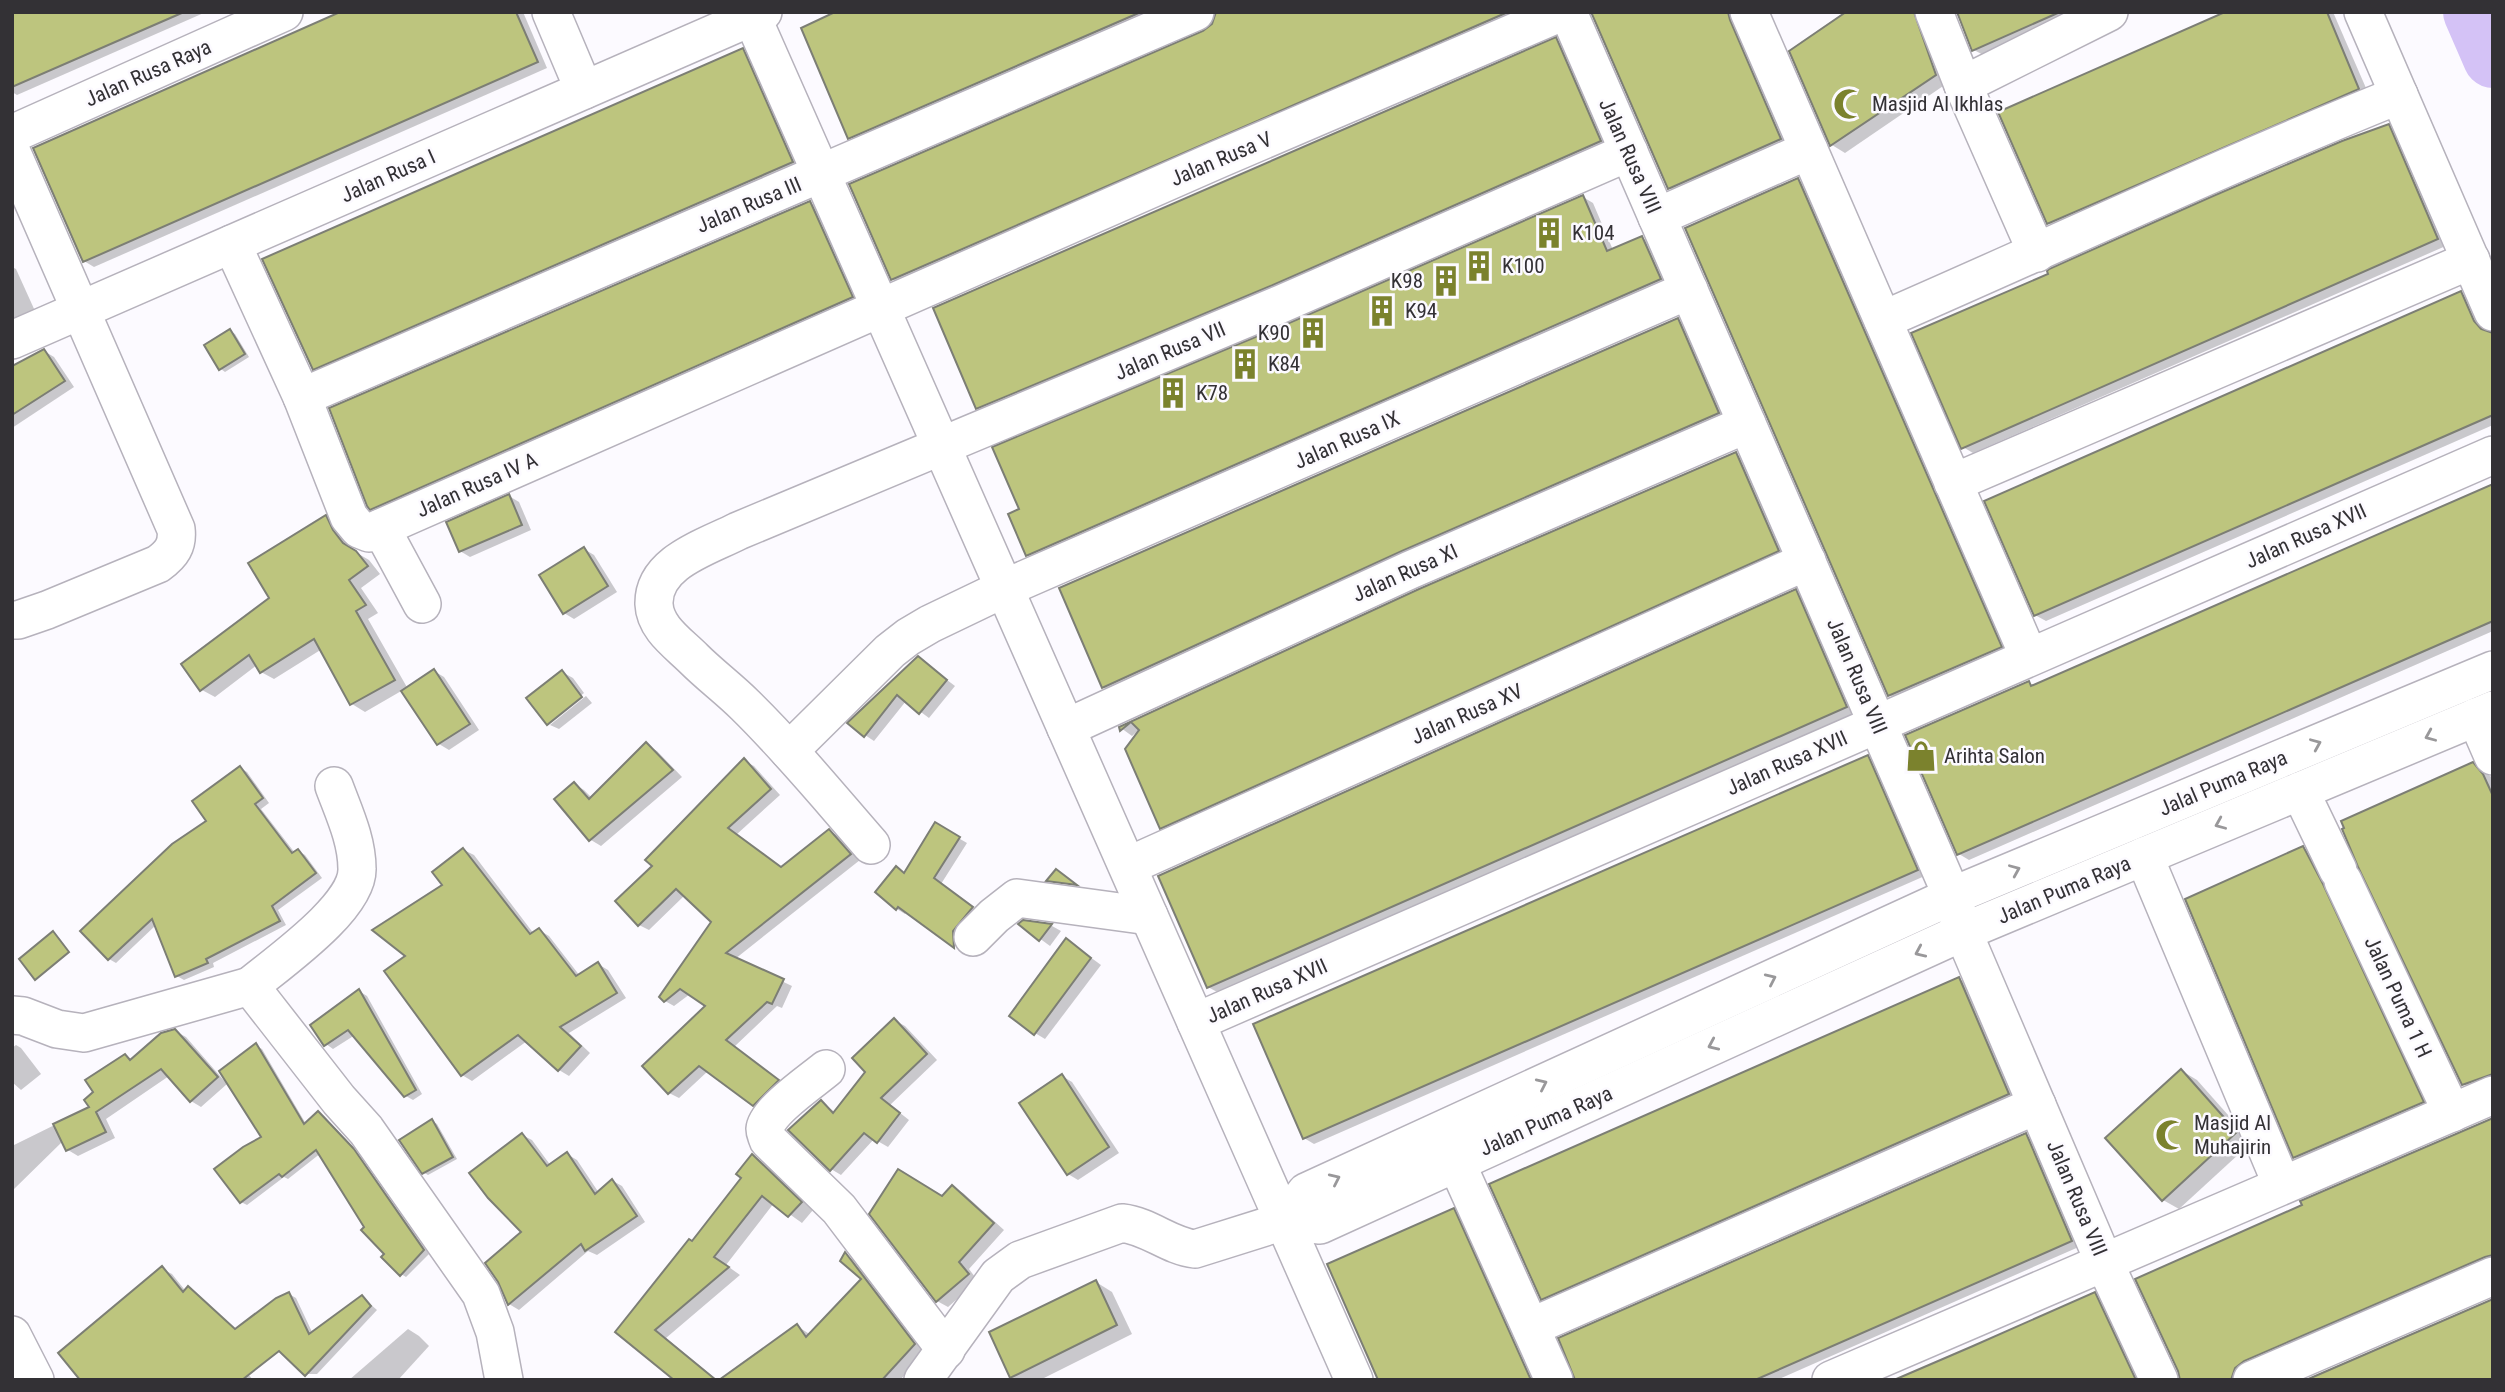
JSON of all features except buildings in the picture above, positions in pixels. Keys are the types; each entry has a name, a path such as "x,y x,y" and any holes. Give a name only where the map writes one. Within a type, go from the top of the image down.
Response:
{"street":[{"name":"Jalan Rusa Raya","path":"12,134 284,12"},
{"path":"551,12 584,90"},
{"name":"Jalan Rusa III","path":"302,397 1195,12"},
{"name":"Jalan Rusa V","path":"881,307 1562,12"},
{"name":"Jalan Rusa VIII","path":"1568,12 1952,896 1963,932 2104,1262 2159,1380"},
{"path":"1749,12 2029,657"},
{"path":"1934,12 2037,253"},
{"path":"1963,85 2109,12"},
{"path":"2363,12 2493,312"},
{"path":"758,15 822,173 1354,1380"},
{"name":"Jalan Rusa I","path":"12,340 758,15"},
{"path":"1883,320 2229,165 2399,95"},
{"path":"1657,217 1809,150"},
{"name":"Jalan Rusa VII","path":"789,751 657,621 654,602 661,579 672,565 738,531 1268,309 1629,152"},
{"path":"12,153 176,529 177,540 169,556 158,564 47,610 12,620"},
{"path":"232,244 302,397 349,517 359,529 369,533 381,528 422,604"},
{"path":"1953,483 2471,260"},
{"name":"Jalan Rusa IX","path":"789,751 890,651 930,624 1005,588 1689,290"},
{"name":"Jalan Rusa IV A","path":"381,528 881,307"},
{"name":"Jalan Rusa XI","path":"1066,727 1410,570 1747,424"},
{"name":"Jalan Rusa XVII","path":"1196,1021 2493,455"},
{"name":"Jalan Rusa XV","path":"1128,866 1807,561"},
{"name":"Jalal Puma Raya","path":"1952,896 2493,670"},
{"path":"2484,713 2493,756"},
{"name":"Jalan Puma Raya","path":"1284,1221 1320,1225 1963,932 2484,713"},
{"path":"789,751 871,845"},
{"path":"12,1015 23,1016 57,1029 84,1033 250,986 338,911 353,891 358,872 355,844 334,786"},
{"name":"Jalan Puma 1 H","path":"2300,791 2452,1112"},
{"path":"2144,856 2282,1185"},
{"name":"Jalan Puma Raya","path":"1284,1221 1306,1192 1952,896"},
{"path":"973,937 1017,898 1149,916"},
{"path":"250,986 339,1100 366,1130 481,1294 495,1332 504,1380"},
{"path":"826,1069 768,1120 765,1129 768,1140 839,1209 946,1350"},
{"path":"1831,1380 2493,1095"},
{"path":"1531,1327 2037,1105"},
{"path":"1456,1162 1554,1380"},
{"path":"923,1380 998,1276 1020,1260 1122,1223 1136,1224 1180,1247 1195,1249 1284,1221"},
{"path":"2252,1380 2493,1276"},
{"path":"12,1335 35,1380"}],"waterway":[{"path":"2473,12 2493,58"}],"place":[{"name":"Masjid Al Ikhlas","path":"1849,104"},
{"name":"K104","path":"1549,233"},
{"name":"K100","path":"1479,266"},
{"name":"K98","path":"1446,281"},
{"name":"K94","path":"1382,311"},
{"name":"K90","path":"1313,333"},
{"name":"K84","path":"1245,364"},
{"name":"K78","path":"1173,393"},
{"name":"Arihta Salon","path":"1921,756"},
{"name":"Masjid Al Muhajirin","path":"2171,1135"}]}
